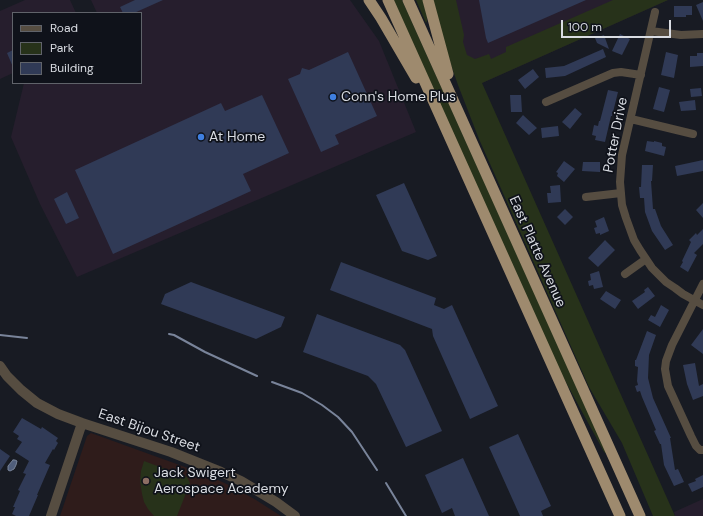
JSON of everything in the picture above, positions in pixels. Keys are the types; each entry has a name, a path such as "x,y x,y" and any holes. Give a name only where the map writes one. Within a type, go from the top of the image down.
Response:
{"highway":[{"path":"369,0 423,90 438,111"},
{"path":"388,0 620,516"},
{"name":"East Platte Avenue","path":"408,0 640,516"},
{"path":"428,0 460,115"},
{"path":"433,0 433,22"}],"street":[{"name":"Potter Drive","path":"656,12 621,162 621,193 626,218 634,240 652,268 666,282 694,301 703,305"},
{"path":"651,31 681,36 703,34"},
{"path":"546,102 613,73 621,72 641,75"},
{"path":"631,119 693,134"},
{"path":"586,197 621,193"},
{"path":"624,274 646,259"},
{"path":"703,284 672,345 666,361 665,369 668,386 691,436 696,446 700,450 703,450"},
{"name":"East Bijou Street","path":"0,366 20,390 37,403 58,414 202,463 241,481 276,502 295,516"},
{"path":"51,516 82,423"}],"shaded area":[{"path":"25,0 70,0 76,12 12,12 12,73 0,79 0,11"},
{"path":"91,0 350,0 379,41 416,132 77,277 40,204 11,137 24,84 142,84 142,12 97,12"},
{"path":"432,0 668,0 482,83"},
{"name":"Jack Swigert Aerospace Academy","path":"91,433 207,475 233,487 281,516 60,516 87,436"},
{"path":"703,499 703,516 675,516 674,512"}],"green space":[{"path":"391,0 402,0 607,454 604,452 550,353"},
{"path":"416,0 423,0 427,15 426,23"},
{"path":"432,0 456,0 464,35 463,42 467,55 475,59 489,54 491,59 506,52 506,47 613,0 668,0 482,83 675,516 653,516 622,443 589,387 479,139 440,33"},
{"path":"144,461 187,477 190,483 177,516 154,516 148,509 144,502 140,481"}],"water":[{"path":"13,460 17,461 16,465 14,469 10,471 8,470 8,466"}],"building":[{"path":"135,0 163,0 136,12 122,12 120,7"},
{"path":"479,0 586,0 488,43"},
{"path":"703,2 703,21 696,5"},
{"path":"674,6 692,6 692,15 686,15 686,17 674,17"},
{"path":"620,34 630,39 622,55 612,51"},
{"path":"604,35 609,49 597,43 595,38"},
{"path":"603,49 606,57 565,76 546,78 545,68 564,66"},
{"path":"12,50 12,65 7,53"},
{"name":"Conn's Home Plus","path":"348,52 377,116 335,135 339,144 321,152 288,79 300,74 302,68 309,70"},
{"path":"666,52 678,55 674,78 661,75"},
{"path":"697,53 703,53 703,66 690,67 690,56 697,56"},
{"path":"533,69 539,77 525,89 518,80"},
{"path":"659,87 670,90 664,112 653,109"},
{"path":"701,88 702,96 691,97 690,89"},
{"path":"608,90 618,92 605,142 595,140 596,136 592,135 594,125 598,126 600,121"},
{"path":"262,95 289,153 243,174 251,191 113,254 75,170 221,103 225,111"},
{"path":"510,95 521,95 522,112 511,112"},
{"path":"695,100 696,110 681,111 679,102"},
{"path":"575,108 582,114 570,129 562,122"},
{"path":"523,115 537,128 529,135 516,123"},
{"path":"558,126 559,136 542,138 541,128"},
{"path":"647,141 662,143 662,146 666,147 664,156 645,151"},
{"path":"703,160 703,171 677,176 675,166"},
{"path":"564,161 575,169 564,182 557,176 558,173 556,172"},
{"path":"583,162 600,162 600,172 582,171"},
{"path":"642,165 653,165 651,181 653,209 655,209 661,226 673,245 665,250 652,231 645,212 644,198 640,198 639,187 641,187"},
{"path":"404,183 437,256 428,260 402,251 376,195"},
{"path":"560,185 561,202 548,203 547,193 551,193 550,186"},
{"path":"67,192 79,218 66,224 54,199"},
{"path":"703,203 703,218 696,210"},
{"path":"565,209 573,217 565,225 557,217"},
{"path":"604,217 609,231 600,235 600,233 596,234 594,228 597,227 595,221"},
{"path":"703,229 703,244 694,253 697,255 688,272 680,267 691,242 689,240"},
{"path":"605,240 615,250 598,267 588,258"},
{"path":"341,262 436,298 434,305 444,309 452,305 498,406 470,419 433,336 432,329 330,290"},
{"path":"599,271 603,287 594,289 593,285 589,286 588,281 591,280 590,274"},
{"path":"191,282 285,317 281,327 256,339 161,304 165,294"},
{"path":"648,287 655,296 638,309 632,301 645,292 644,290"},
{"path":"606,291 621,300 615,309 600,299"},
{"path":"661,305 669,310 660,327 648,320 651,315 655,317"},
{"path":"317,314 400,345 405,350 442,431 406,447 376,384 368,376 303,352"},
{"path":"703,329 703,354 691,345"},
{"path":"647,331 656,335 649,355 648,378 653,398 671,438 675,470 678,469 684,482 674,486 664,465 661,444 654,431 656,430 640,391 637,392 635,386 638,385 638,367 635,366 635,360"},
{"path":"695,363 699,386 703,384 703,396 693,400 687,384 683,365"},
{"path":"22,418 41,429 42,427 58,438 56,441 58,443 45,463 50,465 29,516 16,516 12,514 15,507 13,507 20,491 18,490 26,474 23,473 29,461 15,452 22,442 17,439 19,436 13,432"},
{"path":"518,434 551,506 541,511 543,516 520,516 489,447"},
{"path":"0,449 10,456 0,471"},
{"path":"463,458 489,516 455,516 452,508 442,513 425,475"},
{"path":"703,475 703,487 692,492 688,484 696,481 695,479"}],"waterway":[{"path":"169,334 174,335 205,352 257,376"},
{"path":"0,335 27,338"},
{"path":"272,382 302,393 338,417 352,432 377,470"},
{"path":"386,483 406,516"}],"place":[{"name":"Conn's Home Plus","path":"333,97"},
{"name":"At Home","path":"201,137"},
{"name":"Jack Swigert Aerospace Academy","path":"146,481"}]}
